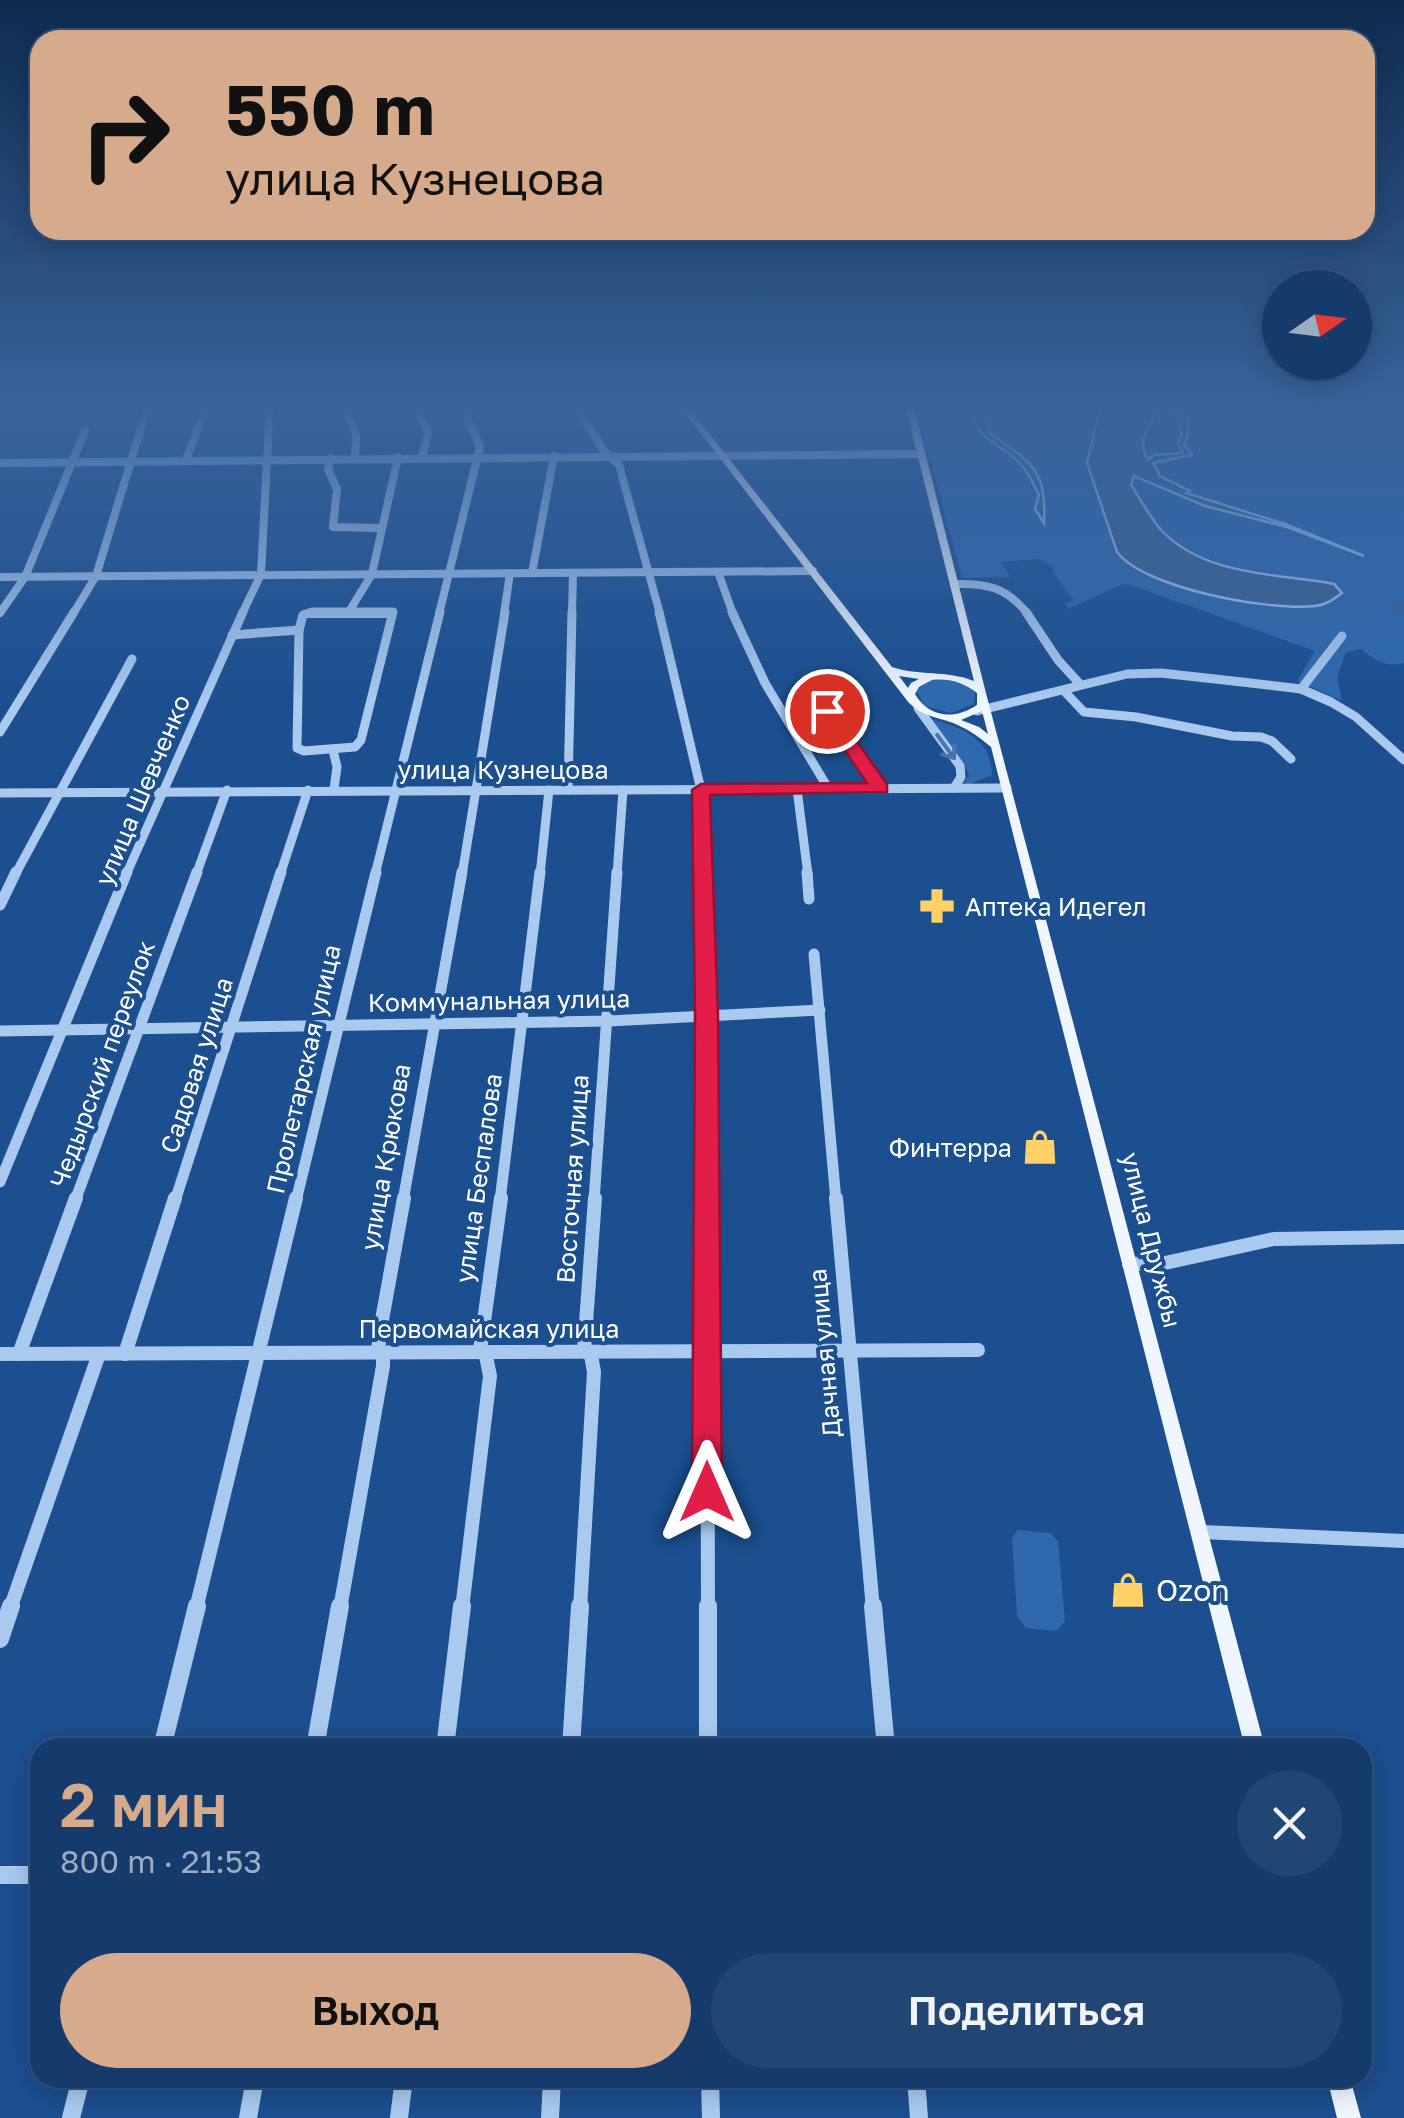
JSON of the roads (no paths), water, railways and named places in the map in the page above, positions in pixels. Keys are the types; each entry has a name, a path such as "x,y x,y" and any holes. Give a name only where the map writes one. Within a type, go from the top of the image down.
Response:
{"main road":[{"path":"760,504 915,704 975,730 996,746"},
{"name":"улица Дружбы","path":"934,504 982,703 1254,1738"},
{"path":"888,669 928,678 950,676 974,664"},
{"path":"948,718 982,703 969,682 950,676"},
{"path":"915,704 912,688 928,678"},
{"path":"1341,2088 1349,2118"}],"street":[{"path":"0,613 25,577 55,504"},
{"path":"0,732 96,576 116,504"},
{"name":"улица Шевченко","path":"0,1182 159,792 261,574 266,504"},
{"path":"336,504 333,527 381,528"},
{"path":"350,610 372,574 387,504"},
{"name":"Пролетарская улица","path":"165,1738 466,504"},
{"path":"532,573 545,504"},
{"path":"630,504 701,790 706,1016 708,1738"},
{"path":"0,577 812,570"},
{"path":"718,572 732,622 828,788"},
{"name":"улица Крюкова","path":"317,1738 383,1366 383,1356 378,1351 491,710 510,573"},
{"path":"568,790 573,573"},
{"path":"954,584 994,585 1007,592 1044,636 1064,670 1079,683"},
{"path":"385,609 394,614 361,740 349,750 297,748 301,618 307,613 350,610 385,609"},
{"path":"232,634 299,630"},
{"path":"1301,689 1342,636"},
{"path":"0,905 49,806 132,659"},
{"path":"982,703 1065,692 1079,683 1161,673 1301,689 1356,717 1404,760"},
{"path":"1065,692 1084,712 1267,738 1291,759"},
{"path":"915,704 960,766 961,777 954,788"},
{"path":"827,711 880,788"},
{"path":"332,750 337,767 334,790"},
{"name":"улица Кузнецова","path":"0,794 475,788 1006,788"},
{"path":"798,789 810,899"},
{"name":"Чедырский переулок","path":"19,1354 227,790"},
{"name":"Садовая улица","path":"125,1354 308,790"},
{"name":"улица Беспалова","path":"446,1738 490,1376 486,1356 480,1350 525,1022 549,790"},
{"name":"Восточная улица","path":"573,1738 594,1372 592,1355 584,1351 623,790"},
{"name":"Дачная улица","path":"814,954 885,1738"},
{"name":"Коммунальная улица","path":"0,1031 609,1021 820,1010"},
{"path":"1129,1264 1165,1263 1274,1239 1404,1237"},
{"name":"Первомайская улица","path":"0,1354 584,1351 706,1346 978,1350"},
{"path":"0,1639 99,1354"},
{"path":"1202,1532 1404,1541"},
{"path":"0,1875 30,1875"},
{"path":"71,2118 78,2088"},
{"path":"248,2118 254,2088"},
{"path":"399,2118 403,2088"},
{"path":"550,2118 552,2088"},
{"path":"710,2088 711,2118"},
{"path":"917,2088 919,2118"}],"waterway":[{"path":"1396,607 1404,609"}],"place":[{"name":"Аптека Идегел","path":"937,906"},
{"name":"Финтерра","path":"1040,1147"},
{"name":"Ozon","path":"1128,1590"}]}
